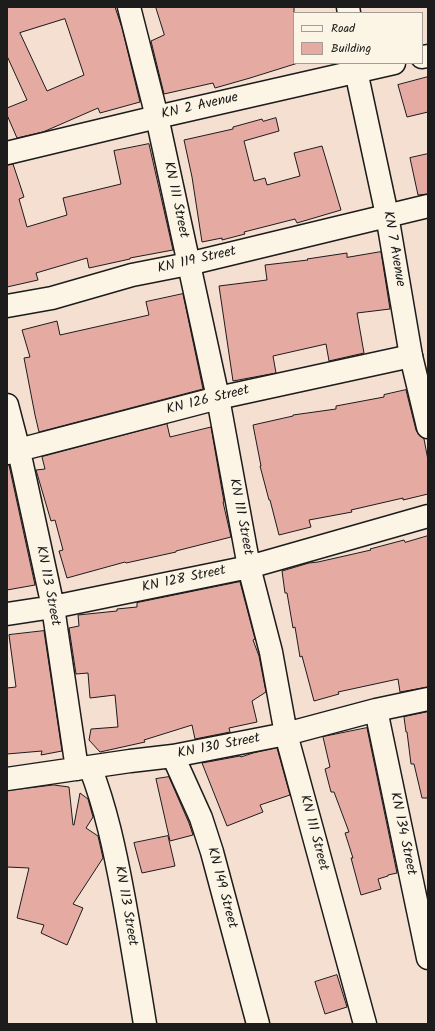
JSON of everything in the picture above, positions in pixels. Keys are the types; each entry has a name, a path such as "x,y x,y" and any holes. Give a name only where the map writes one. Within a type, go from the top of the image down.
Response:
{"street":[{"name":"KN 111 Street","path":"129,7 157,117 218,398 249,567 271,652 286,734 365,1024"},
{"name":"KN 2 Avenue","path":"7,153 355,67 384,64"},
{"name":"KN 7 Avenue","path":"355,67 387,215 411,356 428,426"},
{"name":"KN 119 Street","path":"7,306 52,298 132,275 188,264 428,206"},
{"name":"KN 126 Street","path":"13,452 218,398 411,356"},
{"name":"KN 113 Street","path":"7,405 13,452 53,607 83,768 98,788 114,847 131,935 145,1024"},
{"name":"KN 128 Street","path":"7,614 53,607 249,567 428,516"},
{"name":"KN 130 Street","path":"7,779 173,756 286,734 376,710 428,699"},
{"name":"KN 134 Street","path":"376,710 428,958"},
{"name":"KN 149 Street","path":"173,756 201,818 212,852 258,1024"}],"building":[{"path":"7,7 115,7 122,28 140,102 100,113 98,108 43,132 17,138 7,115 7,108 27,100 7,56","holes":["65,19 84,75 47,91 20,33"]},
{"path":"156,7 294,7 293,64 295,64 215,88 213,83 164,94 151,41 164,35"},
{"path":"428,77 428,112 407,117 398,85"},
{"path":"276,118 279,131 244,141 254,181 265,178 267,185 300,176 294,153 322,146 341,210 297,223 295,219 244,232 245,234 222,240 222,238 202,242 192,177 184,140 233,129 233,127 262,119 263,121"},
{"path":"149,144 173,250 89,268 87,258 36,273 38,280 7,287 7,165 13,164 24,197 19,199 27,227 67,215 63,198 121,184 114,151"},
{"path":"428,154 428,194 418,195 410,158"},
{"path":"381,252 390,309 357,313 364,353 329,361 326,344 273,356 276,373 233,381 219,286 267,280 265,265 308,260 307,259 347,253 347,257"},
{"path":"183,294 203,389 39,432 24,358 30,357 22,330 57,321 60,335 149,315 146,302"},
{"path":"406,390 416,430 424,439 428,460 428,494 403,500 403,498 351,510 352,512 309,520 311,527 279,535 260,466 253,425 293,415 336,409 336,406 384,397 384,395"},
{"path":"167,424 170,437 211,427 223,502 231,537 176,552 125,562 67,578 59,551 63,550 55,520 51,521 36,470 45,469 42,457"},
{"path":"7,465 9,465 35,585 7,590"},
{"path":"428,536 428,687 400,692 398,679 338,692 339,694 314,701 302,656 300,657 295,627 293,628 287,593 285,593 282,571 309,563 371,550 370,549 404,540 405,542"},
{"path":"240,582 255,639 253,640 259,656 266,692 252,701 257,722 229,728 230,732 195,739 192,725 144,740 145,742 100,752 89,740 91,729 118,727 115,695 90,698 88,673 76,674 69,628 79,626 78,615 117,611 117,609 137,607 137,603"},
{"path":"44,631 62,751 41,755 42,751 7,754 7,688 16,687 9,635"},
{"path":"428,712 428,798 422,798 414,764 411,764 404,717"},
{"path":"367,728 397,873 378,879 381,889 361,895 351,858 353,858 345,833 349,832 334,792 331,792 325,769 330,767 323,737"},
{"path":"277,748 290,795 260,805 263,812 227,826 202,763 241,757"},
{"path":"169,777 193,835 170,841 156,779"},
{"path":"54,785 69,787 73,825 80,793 88,799 93,817 86,828 98,836 103,858 73,904 83,908 67,945 41,933 44,925 17,918 29,868 7,867 7,791"},
{"path":"168,836 175,866 142,873 134,843"},
{"path":"337,975 347,1007 325,1014 315,982"}]}
